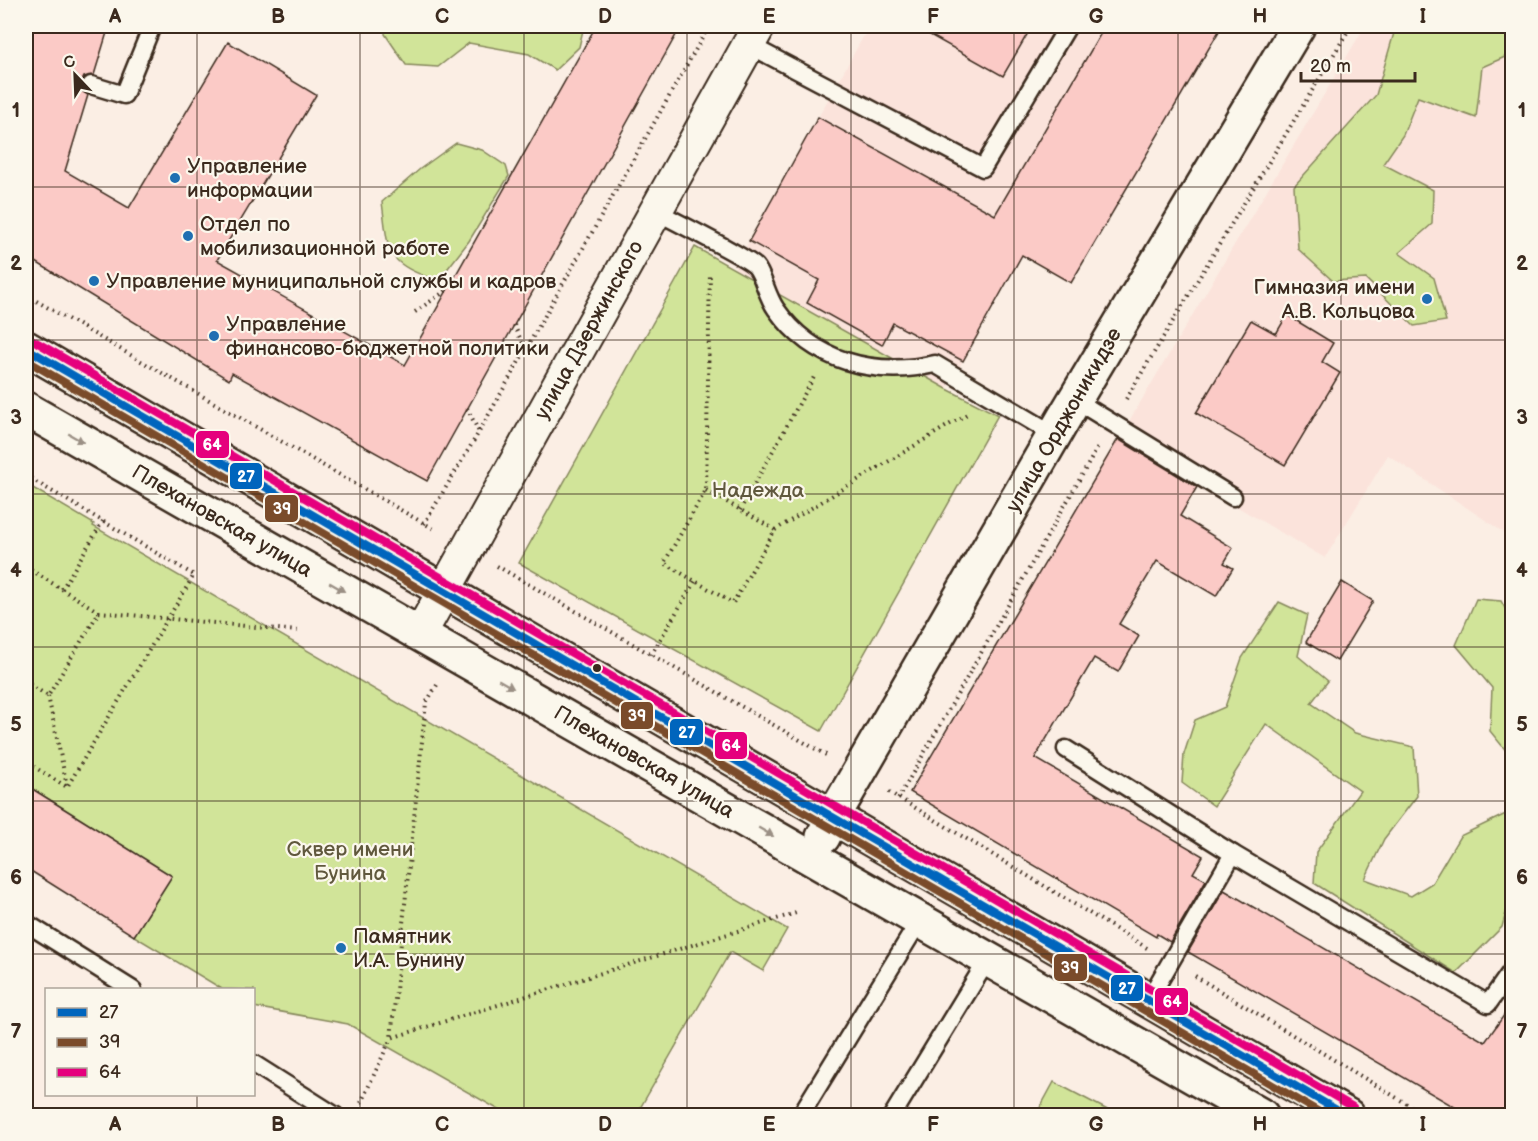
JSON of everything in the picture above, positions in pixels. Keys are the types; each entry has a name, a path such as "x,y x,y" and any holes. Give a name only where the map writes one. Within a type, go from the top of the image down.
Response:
{"street":[{"name":"улица Орджоникидзе","path":"813,859 833,817 1075,400 1298,26"},
{"name":"улица Дзержинского","path":"420,634 754,35"},
{"path":"26,348 1348,1116"},
{"name":"Плехановская улица","path":"26,409 1262,1116"}],"lane":[{"path":"91,85 124,95 152,26"},
{"path":"754,35 983,168 1068,26"},
{"path":"656,211 756,267 768,296 786,321 801,337 827,354 873,369 911,369 935,364 1055,435"},
{"path":"1075,400 1233,497"},
{"path":"1066,749 1233,854 1488,1004 1512,970"},
{"path":"1149,999 1233,854"},
{"path":"800,1116 920,920"},
{"path":"26,923 130,988"},
{"path":"892,1116 988,959"},
{"path":"255,1065 336,1116"}],"path":[{"path":"424,524 479,432 709,26"},
{"path":"711,242 706,490 664,563 733,603 775,530 994,398"},
{"path":"415,312 447,290"},
{"path":"26,295 434,529"},
{"path":"514,326 525,350"},
{"path":"740,510 827,354"},
{"path":"467,408 479,432"},
{"path":"26,476 194,574 67,787"},
{"path":"706,490 775,530"},
{"path":"62,590 102,521"},
{"path":"495,565 826,755"},
{"path":"26,567 99,612 298,631"},
{"path":"651,655 695,581"},
{"path":"67,787 48,696 99,612"},
{"path":"359,1106 391,1038 426,703 440,680"},
{"path":"26,682 48,696"},
{"path":"26,762 67,787"},
{"path":"391,1038 796,913"}],"shaded area":[{"path":"877,26 1222,26 1071,283 1022,255 947,389 733,270 863,37"},
{"path":"1365,26 1512,26 1512,538 1388,455 1325,558 1119,438"}],"green space":[{"path":"386,26 584,26 579,47 555,70 529,54 469,43 438,67 406,65 385,34"},
{"path":"1396,26 1512,26 1512,64 1505,57 1482,67 1476,118 1418,97 1403,135 1383,164 1433,190 1432,224 1399,253 1434,278 1446,321 1414,326 1366,279 1333,281 1298,249 1294,186 1376,95"},
{"path":"456,143 482,150 506,166 509,176 469,241 438,281 407,268 392,254 386,234 382,202 420,169"},
{"name":"Надежда","path":"695,247 947,389 998,415 821,731 519,563"},
{"name":"Cквер имени Бунина","path":"26,484 94,524 93,526 787,929 763,971 730,952 636,1115 508,1115 348,1024 255,1007 255,988 220,988 134,936 172,876 26,785"},
{"path":"1476,599 1501,601 1512,621 1512,758 1490,731 1492,688 1456,645"},
{"path":"1279,602 1307,615 1298,656 1328,681 1311,703 1355,733 1414,747 1417,796 1384,839 1365,879 1411,896 1432,883 1460,836 1512,811 1512,892 1502,927 1456,973 1314,883 1316,852 1360,791 1266,724 1214,806 1182,783 1184,754 1195,720 1225,707 1242,658"},
{"path":"1054,1082 1117,1115 1036,1115"}],"building":[{"path":"26,26 109,26 94,75 84,77 81,83 83,92 88,95 65,171 129,208 228,42 316,95 217,260 405,365 596,26 681,26 427,481 232,373 229,380 26,256"},
{"path":"914,26 1032,26 1003,76"},
{"path":"1105,26 1222,26 1071,283 1022,255 963,361 893,323 882,345 807,303 819,280 749,241 818,117 995,215"},
{"path":"1287,315 1333,343 1322,362 1340,373 1285,465 1196,413 1251,320 1276,334"},
{"path":"1118,439 1197,487 1180,516 1233,548 1224,563 1233,568 1216,596 1157,561 1119,624 1139,636 1118,672 1094,658 1035,758 1203,856 1193,873 1206,880 1170,942 1157,934 1156,937 910,792"},
{"path":"1342,582 1373,601 1337,661 1306,642"},
{"path":"26,785 172,876 134,936 26,868"},
{"path":"1224,890 1485,1042 1512,1004 1512,1116 1470,1116 1188,952"}],"transit line":[{"name":"64","path":"31,339 1353,1107"},
{"name":"27","path":"26,348 1347,1116"},
{"name":"39","path":"26,360 1326,1116"}],"place":[{"name":"Управление информации","path":"175,178"},
{"name":"Отдел по мобилизационной работе","path":"188,236"},
{"name":"Управление муниципальной службы и кадров","path":"94,281"},
{"name":"Гимназия имени А.В. Кольцова","path":"1427,299"},
{"name":"Управление финансово-бюджетной политики","path":"214,336"},
{"name":"Памятник И.А. Бунину","path":"341,948"}]}
